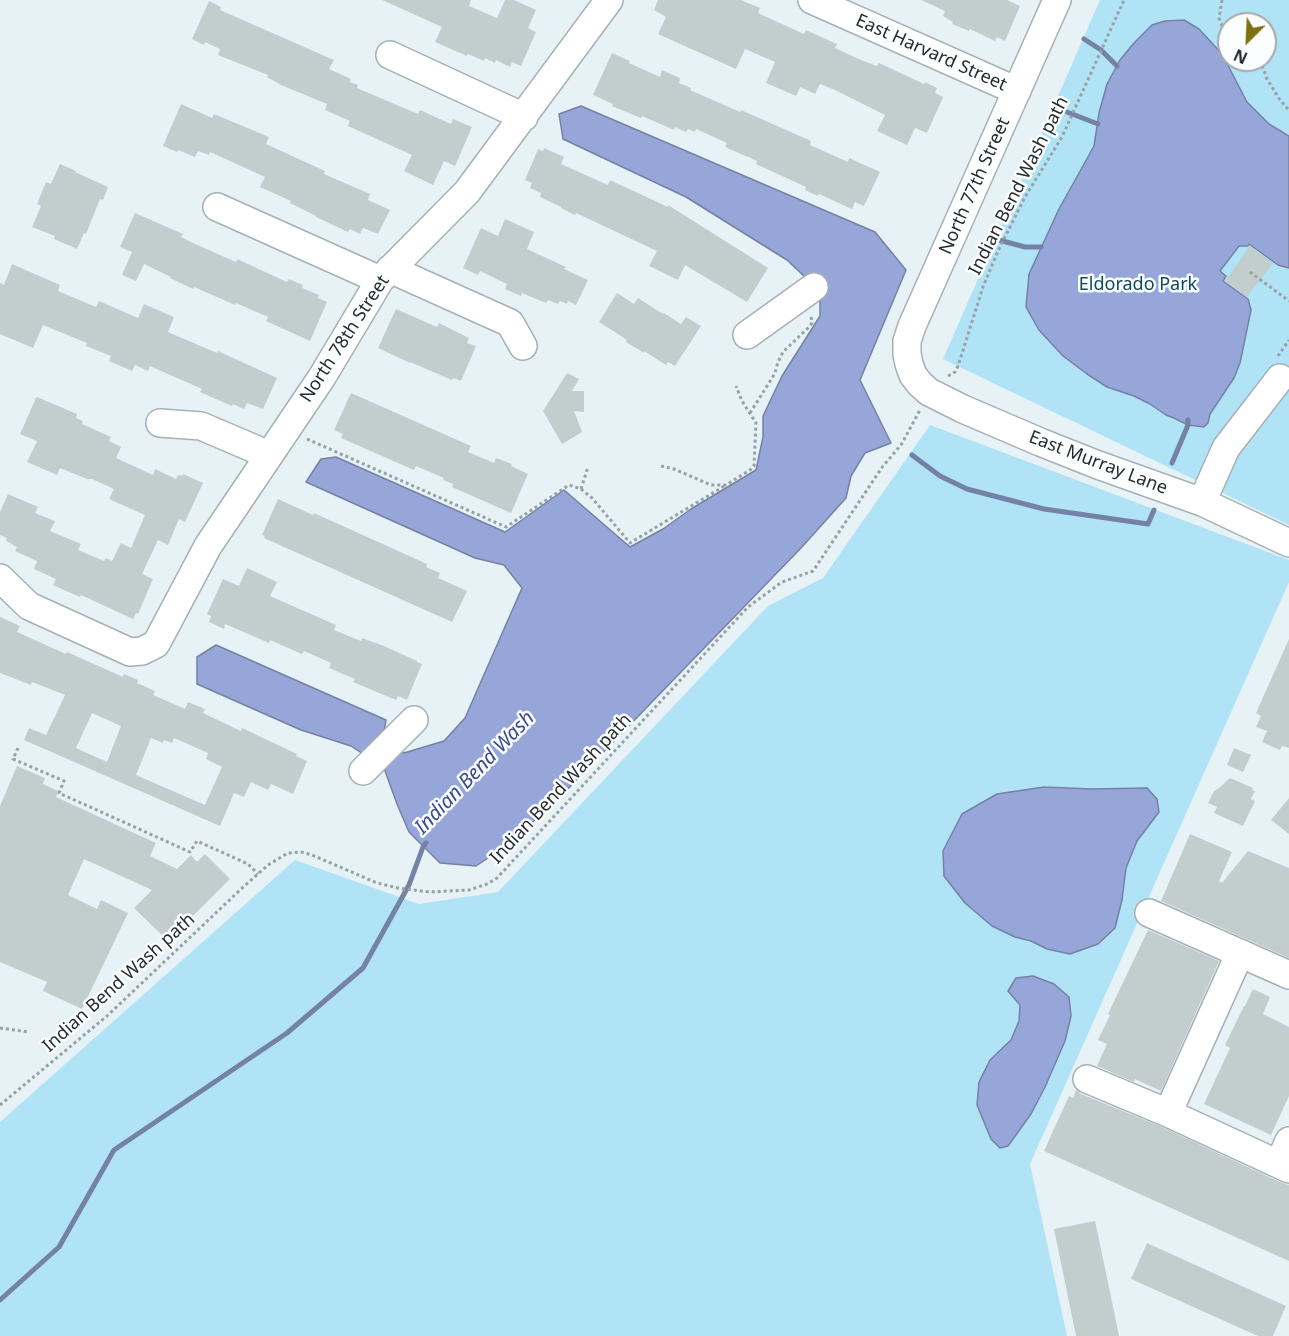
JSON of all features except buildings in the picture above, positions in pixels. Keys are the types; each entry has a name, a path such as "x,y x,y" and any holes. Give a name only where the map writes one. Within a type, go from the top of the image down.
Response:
{"street":[{"name":"North 78th Street","path":"0,578 29,606 130,652 142,651 156,644 208,546 322,377 385,275 467,192 609,0"},
{"name":"East Harvard Street","path":"812,0 1017,91"},
{"name":"North 77th Street","path":"913,375 907,354 907,341 912,326 1057,0"},
{"path":"390,55 524,117"},
{"path":"217,207 510,323 523,346"},
{"path":"747,335 806,292"},
{"name":"East Murray Lane","path":"913,375 929,392 972,413 1059,450 1202,502 1289,543"},
{"path":"1202,502 1226,448 1280,378"},
{"path":"160,423 201,426 269,455"},
{"path":"363,771 414,720"},
{"path":"1149,913 1289,975"},
{"path":"1168,1113 1240,953"},
{"path":"1087,1079 1286,1158"}],"path":[{"name":"Indian Bend Wash path","path":"947,376 955,372 958,366 983,286 998,251 1025,197 1062,137 1124,0"},
{"path":"1264,72 1280,100 1289,110"},
{"path":"1250,272 1289,301"},
{"path":"750,413 775,373 783,352 812,322 806,292"},
{"path":"303,437 506,527 569,485 581,489 592,498 630,543 753,466 756,423 742,401 736,386"},
{"name":"Indian Bend Wash path","path":"0,1105 107,1016 268,865 288,853 301,852 312,855 360,877 398,888 429,892 469,890 497,878 748,607 782,582 813,571 883,466 902,445 920,409"},
{"path":"661,466 711,485 726,485"},
{"path":"581,489 588,467"},
{"path":"18,748 13,759 64,781 58,793 190,852 197,841 248,864 258,874"},
{"path":"0,1028 29,1032"}],"green space":[{"name":"Eldorado Park","path":"1100,0 1289,0 1289,525 943,359"},
{"path":"930,425 1289,560 1289,582 1030,1164 1067,1336 0,1336 0,1122 295,860 419,904 498,892 768,606 823,578"}],"water":[{"path":"1184,20 1199,29 1217,49 1217,72 1231,72 1247,102 1269,124 1289,136 1289,268 1278,265 1249,244 1239,246 1220,271 1226,276 1223,281 1248,299 1251,310 1240,363 1234,378 1204,427 1188,425 1134,396 1107,387 1087,374 1063,356 1039,330 1026,307 1029,274 1059,209 1094,146 1099,113 1107,84 1120,60 1134,43 1152,25 1165,21"},
{"path":"581,106 875,232 906,270 860,380 891,443 865,453 851,476 846,498 801,548 561,796 510,843 476,866 440,863 409,832 384,768 351,746 301,730 197,684 197,657 216,645 386,720 383,738 404,753 444,741 465,718 522,588 504,565 475,558 306,482 321,459 336,457 505,532 564,490 630,547 663,529 691,509 756,470 763,437 763,416 782,376 820,316 820,296 806,278 787,260 686,197 563,139 559,114"},
{"path":"1044,787 1147,788 1157,799 1159,812 1137,841 1126,868 1122,900 1115,928 1098,944 1070,954 1047,949 992,926 965,903 944,876 943,851 962,814 997,794"},
{"path":"1033,976 1054,984 1069,997 1071,1016 1065,1041 1031,1114 1008,1146 1000,1148 991,1139 977,1105 979,1082 990,1060 1011,1040 1019,1021 1020,1005 1008,991 1016,978"}],"waterway":[{"path":"1084,39 1101,50 1117,66"},
{"path":"1054,107 1098,124"},
{"path":"995,239 1025,247 1041,247"},
{"name":"Indian Bend Wash","path":"1172,463 1188,420"},
{"name":"Indian Bend Wash","path":"912,455 940,476 967,489 1044,509 1148,524 1154,510"},
{"name":"Indian Bend Wash","path":"0,1300 59,1247 114,1150 287,1033 363,968 409,885 426,843"}]}
